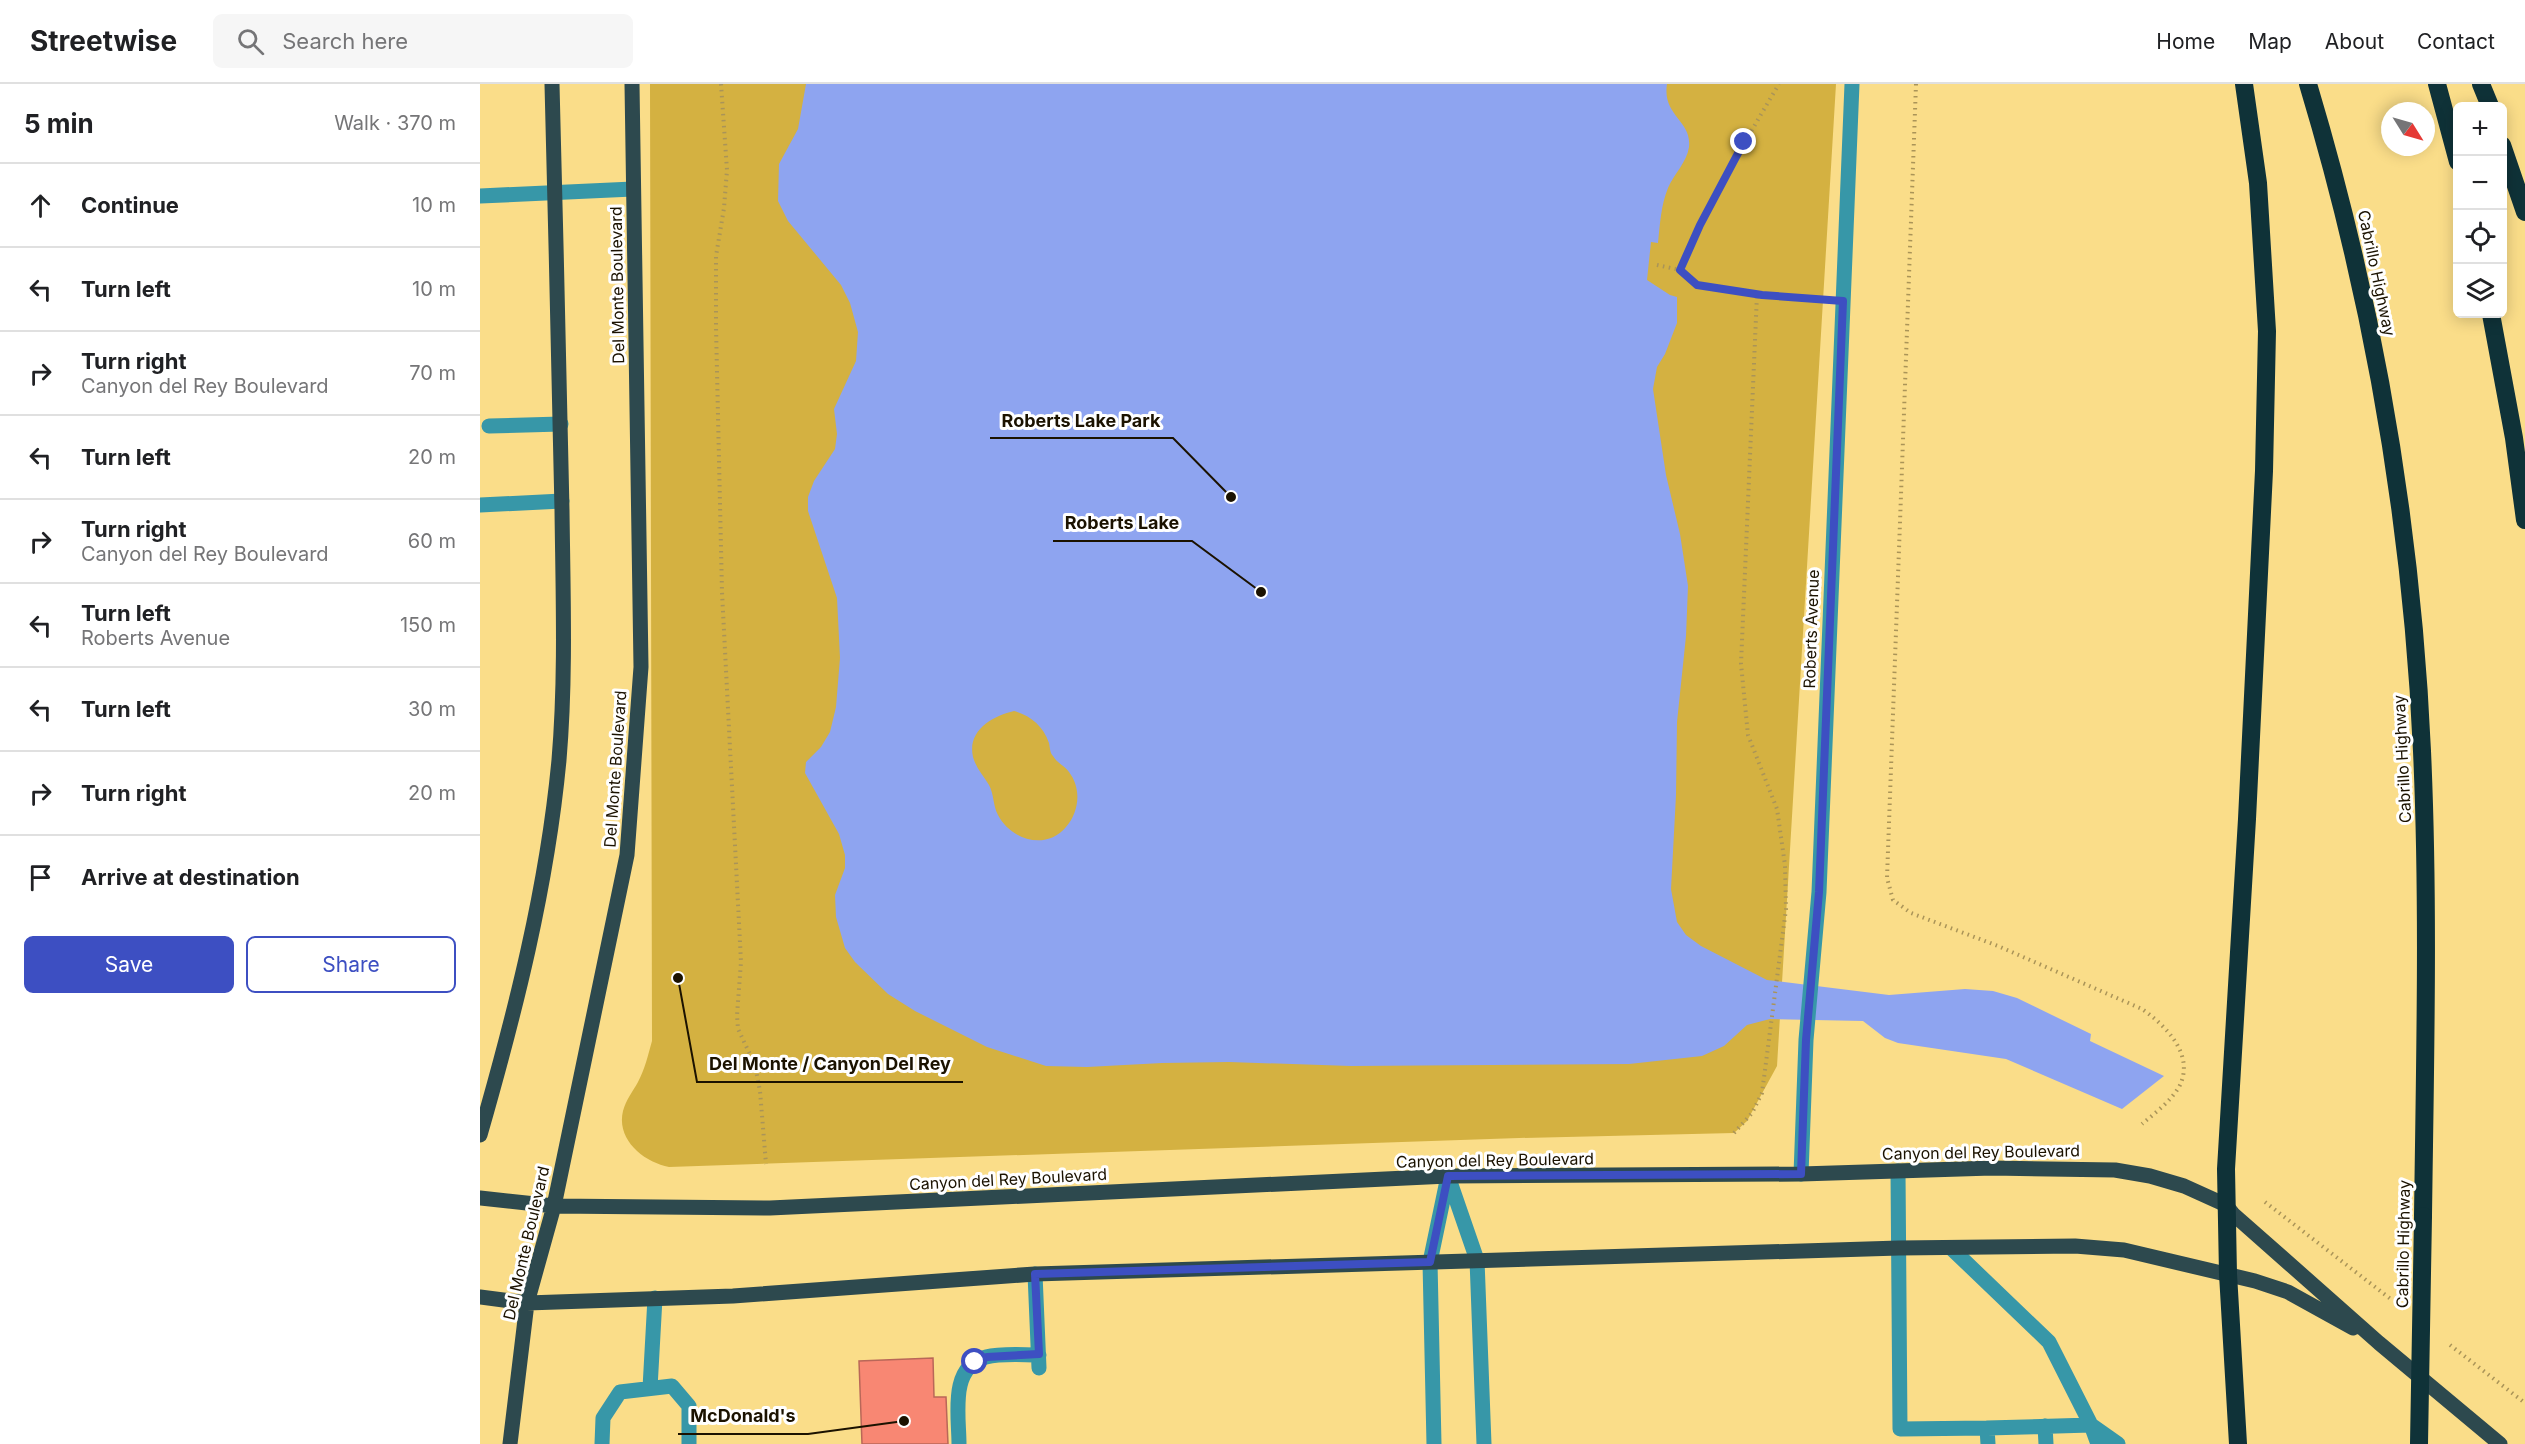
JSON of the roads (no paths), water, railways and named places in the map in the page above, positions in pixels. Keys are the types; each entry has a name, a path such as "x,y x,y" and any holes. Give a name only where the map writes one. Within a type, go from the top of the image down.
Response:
{"highway":[{"path":"2238,1444 2226,1205 2264,471 2266,366 2264,259 2260,204 2244,84"},
{"name":"Cabrillo Highway","path":"2308,84 2350,240 2370,332 2399,499 2409,581 2421,737 2425,832 2426,1001 2419,1444"},
{"path":"2437,84 2455,156"},
{"path":"2481,84 2488,102"},
{"path":"2506,156 2525,212"},
{"path":"2492,318 2514,438 2525,520"}],"main road":[{"path":"480,1135 505,1049 545,868 559,760 564,660 561,424 552,84"},
{"name":"Del Monte Boulevard","path":"510,1444 527,1304 554,1206 627,855 641,667 632,84"},
{"name":"Canyon del Rey Boulevard","path":"480,1198 554,1206 770,1208 1448,1176 1801,1174 1992,1168 2115,1170 2161,1179 2226,1205 2233,1214 2379,1343 2500,1444"},
{"name":"Canyon del Rey Boulevard","path":"480,1297 527,1304 733,1296 1035,1274 1899,1248 2075,1246 2124,1250 2228,1274 2288,1292 2379,1343"}],"street":[{"name":"Roberts Avenue","path":"1801,1174 1806,1040 1819,892 1852,84"},
{"path":"480,196 633,189"},
{"path":"489,426 561,424"},
{"path":"480,505 562,501"},
{"path":"1898,1171 1900,1429 2091,1425 2118,1444"},
{"path":"1448,1176 1477,1260 1484,1444"},
{"path":"1434,1444 1430,1262 1448,1176"},
{"path":"1951,1248 2049,1342 2091,1425 2098,1444"},
{"path":"959,1444 958,1389 964,1372 975,1362 987,1357 1039,1361 1035,1274"},
{"path":"650,1388 655,1298"},
{"path":"602,1444 603,1418 620,1392 672,1386 688,1403 689,1444"},
{"path":"2045,1426 2046,1444"},
{"path":"1987,1428 1988,1444"}],"water":[{"path":"806,84 1667,84 1669,104 1686,130 1689,147 1686,158 1666,194 1658,243 1651,242 1647,280 1677,297 1677,323 1665,354 1657,367 1653,389 1666,475 1680,534 1688,586 1686,636 1677,722 1671,889 1677,922 1686,935 1701,946 1767,980 1889,995 1965,989 1993,991 2017,998 2091,1034 2090,1041 2164,1076 2122,1109 2006,1059 1898,1043 1885,1038 1863,1021 1770,1019 1747,1025 1724,1046 1702,1056 1629,1064 1351,1066 1229,1062 1087,1067 1046,1066 987,1047 915,1011 888,994 855,962 845,948 836,917 835,895 845,868 845,855 839,834 805,773 806,762 821,747 830,732 836,707 840,658 837,598 808,511 808,497 814,481 835,449 837,434 834,409 856,361 858,332 850,303 841,285 788,221 778,201 779,164 798,129","holes":["1014,711 1040,727 1049,743 1052,755 1069,772 1076,786 1077,800 1074,814 1066,827 1049,839 1029,839 1011,831 1004,824 996,811 989,785 973,757 974,739 983,726 1006,713"]}],"place":[{"name":"Roberts Lake Park","path":"1231,497"},
{"name":"Roberts Lake","path":"1261,592"},
{"name":"Del Monte / Canyon Del Rey","path":"678,978"},
{"name":"McDonald's","path":"904,1421"}]}
